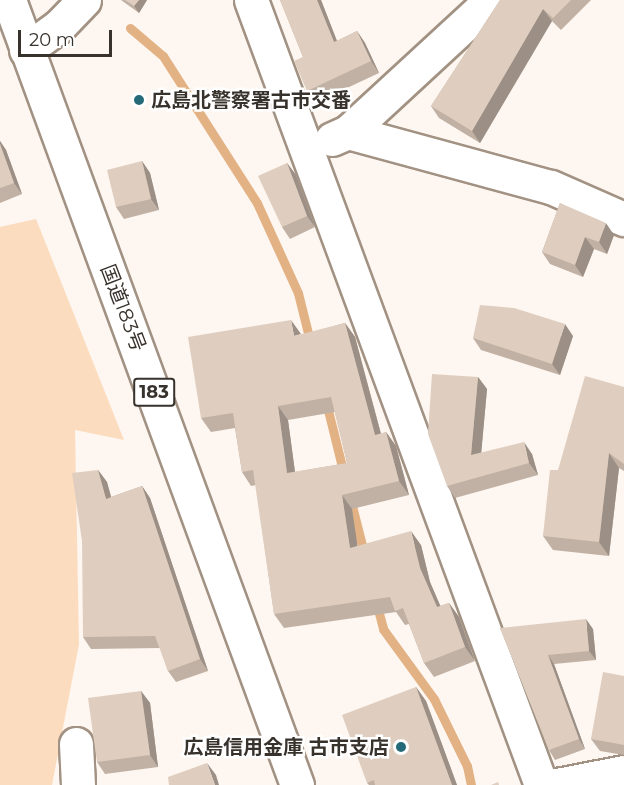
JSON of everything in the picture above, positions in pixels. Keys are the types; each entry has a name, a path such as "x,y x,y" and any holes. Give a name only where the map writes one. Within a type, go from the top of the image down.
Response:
{"main road":[{"name":"国道183号","path":"9,0 297,785"},
{"path":"27,50 59,26 84,0"},
{"path":"251,0 541,785"},
{"path":"305,149 348,132 491,0"},
{"path":"348,132 551,187 624,219"},
{"path":"76,744 78,785"},
{"path":"556,785 624,772"}],"shaded area":[{"path":"36,219 124,440 75,430 79,644 52,785 0,785 0,227"}],"building":[{"path":"125,0 139,0 134,6"},
{"path":"280,0 317,0 334,42 357,31 371,61 307,91 294,61 303,57"},
{"path":"500,0 571,0 553,18 543,9 472,131 431,106"},
{"path":"0,144 14,183 0,188"},
{"path":"142,161 151,199 116,207 107,170"},
{"path":"287,163 307,216 282,227 258,176"},
{"path":"560,203 606,223 599,242 585,237 575,265 542,252"},
{"path":"480,305 514,308 565,324 552,364 473,338"},
{"path":"291,320 294,336 345,323 375,435 386,432 399,481 342,495 350,548 411,531 420,568 437,607 449,603 465,647 424,663 403,608 395,611 390,597 274,614 253,470 242,472 233,413 201,418 188,337","holes":["331,397 347,463 287,473 278,406"]},
{"path":"432,374 478,377 471,455 524,442 529,463 447,486 428,434"},
{"path":"585,376 624,387 624,464 609,453 599,542 543,536 550,470 558,470"},
{"path":"98,470 106,499 142,486 200,659 168,671 155,636 83,637 82,541 72,473"},
{"path":"586,619 589,651 548,655 579,739 549,750 500,628"},
{"path":"603,672 624,676 624,745 591,739"},
{"path":"416,687 452,785 375,785 374,780 367,783 342,715"},
{"path":"141,691 150,755 97,762 88,698"},
{"path":"207,763 215,785 169,785 168,777"}],"waterway":[{"path":"130,28 163,56 257,203 298,293 311,345"},
{"path":"326,402 344,475"},
{"path":"350,498 365,557"},
{"path":"376,602 383,629 434,699 467,766 471,785"}],"place":[{"name":"広島北警察署古市交番","path":"139,100"},
{"name":"広島信用金庫 古市支店","path":"401,747"}]}
